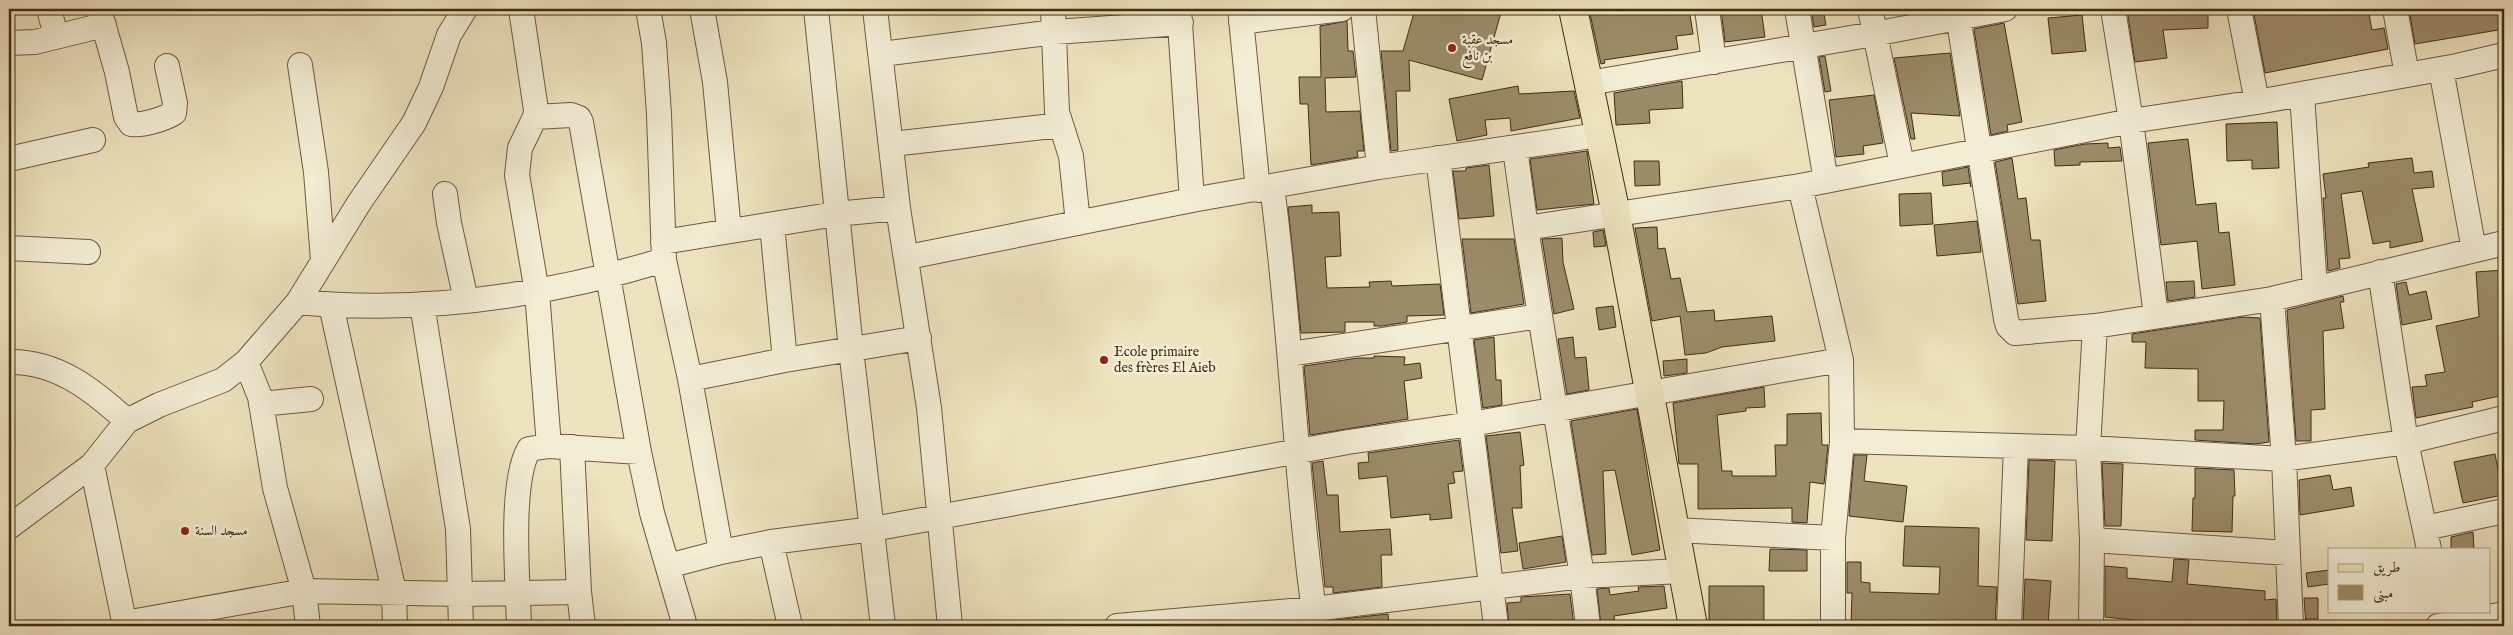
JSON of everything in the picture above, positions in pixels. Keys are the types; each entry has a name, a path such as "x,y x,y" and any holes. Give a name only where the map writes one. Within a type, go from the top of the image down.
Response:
{"main road":[{"path":"1573,9 1616,214 1693,626"}],"street":[{"path":"49,9 56,36"},
{"path":"9,527 92,465 127,421 159,405 223,380 246,362 298,302 323,260 414,123 430,87 449,35 465,9"},
{"path":"521,9 536,117 520,148 517,175 561,447 583,626"},
{"path":"648,9 654,43 659,114 664,251 690,379 721,552"},
{"path":"702,9 715,82 729,231"},
{"path":"816,9 850,349 883,626"},
{"path":"875,9 882,54 898,208 908,257 929,408 950,626"},
{"path":"1053,9 1057,112 1071,156 1078,223"},
{"path":"1315,618 1297,452 1280,248 1265,188 1240,15 1342,9"},
{"path":"1363,9 1379,167"},
{"path":"1707,9 1714,62"},
{"path":"1797,9 1826,181"},
{"path":"1870,9 1902,165"},
{"path":"1588,83 1874,34 1958,13 2005,9"},
{"path":"2113,9 2131,121 2156,316"},
{"path":"2239,9 2257,102"},
{"path":"2395,9 2407,75"},
{"path":"1958,13 2008,326 2015,333 2095,326 2272,299 2504,243"},
{"path":"882,54 1180,16 1192,200"},
{"path":"9,43 35,42 56,36 102,17 126,117 131,124 136,125 174,113 176,103 168,66"},
{"path":"1526,228 1800,186 2131,121 2257,102 2441,69 2504,55"},
{"path":"300,65 316,172 323,260"},
{"path":"2441,69 2474,250"},
{"path":"2302,94 2315,288"},
{"path":"536,117 571,115 578,118 581,122 639,452 652,513 685,626"},
{"path":"892,144 1061,125"},
{"path":"908,257 1192,200 1379,167 1515,149 1599,135"},
{"path":"9,159 94,140"},
{"path":"1515,149 1554,408 1582,576 1588,626"},
{"path":"1438,158 1461,328 1496,626"},
{"path":"1800,186 1841,360 1842,441 1834,538 1834,626"},
{"path":"445,194 449,223 466,300"},
{"path":"298,302 331,305 422,304 490,299 537,292 609,277 664,251 729,231 836,214 898,208"},
{"path":"772,225 785,360"},
{"path":"9,248 88,252"},
{"path":"2380,272 2406,442 2427,538 2504,511"},
{"path":"2272,299 2284,459 2291,626"},
{"path":"422,304 458,529 461,626"},
{"path":"331,305 394,592 394,626"},
{"path":"1290,354 1540,316"},
{"path":"2091,626 2092,540 2088,448 2095,326"},
{"path":"690,379 785,360 919,338"},
{"path":"668,566 721,552 771,542 872,529 1348,442 1471,424 1554,408 1841,360"},
{"path":"9,362 41,365 69,377 95,394 127,421"},
{"path":"246,362 261,404 275,488 304,591 308,626"},
{"path":"261,404 311,399"},
{"path":"1842,441 2088,448 2284,459 2406,442 2504,418"},
{"path":"2009,626 2016,446"},
{"path":"519,626 517,511 521,478 529,448 561,447 639,452"},
{"path":"92,465 125,625 304,591 461,594 579,592"},
{"path":"1675,530 1834,538"},
{"path":"2092,540 2288,553"},
{"path":"771,542 790,626"},
{"path":"1116,626 1315,618 1582,576 1682,570"},
{"path":"2441,621 2501,618"}],"building":[{"name":"مسجد عقبة بن نافع","path":"1415,9 1502,9 1482,80 1409,60 1410,91 1396,91 1398,150 1391,151 1381,51 1403,51"},
{"path":"1589,9 1689,9 1693,34 1676,36 1678,49 1604,60 1605,63 1601,64"},
{"path":"1721,9 1761,9 1765,37 1725,42"},
{"path":"1811,9 1823,9 1826,25 1814,27"},
{"path":"2127,9 2208,9 2208,28 2163,30 2167,58 2135,62"},
{"path":"2253,9 2368,9 2372,30 2384,28 2388,49 2265,73"},
{"path":"2409,9 2504,9 2504,29 2415,44"},
{"path":"2082,15 2086,51 2052,54 2048,18"},
{"path":"1347,21 1348,51 1353,51 1356,77 1325,78 1326,112 1360,111 1364,151 1357,151 1358,157 1311,165 1308,104 1300,104 1299,77 1321,77 1320,26"},
{"path":"2004,23 2022,122 2007,125 2008,131 1991,135 1974,29"},
{"path":"1950,53 1960,116 1911,113 1915,139 1911,139 1894,58"},
{"path":"1825,56 1831,91 1825,92 1819,57"},
{"path":"1682,81 1683,108 1649,110 1650,123 1616,125 1614,93"},
{"path":"1518,86 1519,94 1574,91 1580,118 1511,131 1510,118 1485,120 1487,135 1457,141 1449,99"},
{"path":"1874,95 1883,143 1863,146 1864,154 1836,157 1829,100"},
{"path":"2277,122 2279,168 2252,169 2252,160 2227,161 2226,124"},
{"path":"2188,139 2196,205 2216,203 2219,233 2229,232 2235,285 2202,289 2197,241 2161,245 2148,143"},
{"path":"2108,143 2108,148 2120,147 2122,161 2080,162 2080,165 2055,166 2054,150 2085,144"},
{"path":"1587,151 1594,204 1537,210 1530,159"},
{"path":"2012,158 2018,199 2026,198 2031,240 2040,240 2046,301 2018,304 1995,162"},
{"path":"2412,158 2414,173 2432,171 2434,187 2412,189 2423,241 2390,248 2390,241 2373,244 2362,191 2341,194 2350,258 2339,259 2340,268 2328,271 2323,198 2326,198 2323,174 2369,167 2368,163"},
{"path":"1634,161 1659,161 1660,185 1635,186"},
{"path":"1489,165 1494,216 1459,219 1453,171 1466,171 1466,168"},
{"path":"1968,167 1971,187 1970,183 1943,186 1942,172"},
{"path":"1931,193 1933,224 1900,226 1899,194"},
{"path":"1312,205 1312,213 1339,212 1341,256 1325,257 1327,288 1370,287 1369,282 1391,281 1392,286 1440,284 1444,315 1407,316 1407,322 1382,326 1374,326 1374,322 1345,322 1345,332 1301,333 1288,207"},
{"path":"1977,221 1981,252 1937,256 1934,225"},
{"path":"1657,227 1658,249 1665,248 1671,279 1680,278 1687,312 1714,310 1715,321 1772,316 1775,341 1722,347 1706,353 1685,355 1680,316 1652,321 1635,228"},
{"path":"1603,230 1606,246 1594,247 1593,232"},
{"path":"1562,238 1563,262 1574,309 1554,314 1542,239"},
{"path":"1462,239 1514,239 1524,304 1471,313"},
{"path":"2504,270 2504,395 2472,402 2473,407 2416,418 2412,387 2427,386 2425,375 2445,372 2436,326 2479,317 2476,272"},
{"path":"2194,281 2195,297 2168,301 2166,282"},
{"path":"2406,282 2409,295 2426,291 2432,319 2402,325 2396,284"},
{"path":"2343,296 2344,302 2340,302 2344,328 2323,331 2325,409 2311,410 2311,441 2296,441 2287,310"},
{"path":"1613,306 1616,327 1599,330 1596,308"},
{"path":"2243,317 2260,318 2269,442 2255,444 2195,440 2195,430 2223,430 2224,401 2198,401 2198,369 2145,368 2146,342 2132,342 2132,334"},
{"path":"1494,337 1496,380 1501,380 1502,405 1483,408 1474,340"},
{"path":"1573,337 1575,358 1586,357 1589,390 1567,394 1558,339"},
{"path":"1374,356 1405,357 1404,365 1420,363 1422,378 1404,381 1408,419 1310,435 1304,366 1358,358 1374,358"},
{"path":"1687,359 1687,373 1664,376 1663,361"},
{"path":"1764,387 1765,407 1746,408 1746,411 1717,415 1722,471 1732,471 1732,476 1776,476 1775,445 1787,445 1787,414 1821,413 1822,445 1828,445 1824,484 1810,482 1807,523 1792,522 1792,508 1698,509 1698,464 1679,464 1673,403"},
{"path":"1637,409 1660,550 1632,555 1615,470 1603,471 1606,554 1592,555 1571,421"},
{"path":"1520,432 1524,465 1520,466 1522,508 1512,508 1518,551 1501,553 1486,436"},
{"path":"1459,440 1463,471 1453,472 1455,483 1448,484 1452,518 1430,520 1430,514 1391,518 1387,476 1359,479 1358,463 1369,462 1368,453"},
{"path":"2495,454 2503,495 2463,503 2454,462"},
{"path":"1854,455 1867,455 1864,481 1907,486 1903,522 1849,516"},
{"path":"2029,460 2055,461 2052,541 2026,540"},
{"path":"1323,461 1327,495 1338,495 1340,532 1390,529 1392,555 1381,555 1382,587 1333,593 1333,587 1325,587 1312,463"},
{"path":"2102,463 2123,464 2121,526 2105,526"},
{"path":"2195,468 2234,470 2235,496 2233,496 2232,532 2192,531"},
{"path":"2330,475 2333,490 2351,487 2354,506 2300,515 2299,480"},
{"path":"1905,526 1979,528 1978,586 1997,587 1995,626 1851,626 1852,593 1847,593 1847,562 1861,562 1861,582 1870,583 1870,592 1939,594 1940,567 1903,566"},
{"path":"2473,532 2474,548 2451,548 2451,537"},
{"path":"1562,536 1566,562 1523,569 1519,543"},
{"path":"1770,549 1807,550 1807,571 1769,571"},
{"path":"2174,559 2189,560 2187,584 2265,591 2265,600 2276,599 2277,626 2134,626 2134,620 2105,617 2105,566 2127,568 2127,578 2172,582"},
{"path":"2328,570 2328,584 2308,587 2306,573"},
{"path":"2025,579 2051,581 2048,626 2023,626"},
{"path":"1664,586 1667,608 1614,616 1615,626 1601,626 1597,589 1609,588 1610,595 1639,591 1638,587"},
{"path":"1709,586 1764,586 1764,626 1709,626"},
{"path":"1570,594 1574,626 1509,626 1507,603 1521,602 1521,597"},
{"path":"2304,598 2318,598 2318,619 2306,619"},
{"path":"1388,614 1389,626 1334,626 1334,620"}],"place":[{"name":"مسجد عقبة بن نافع","path":"1452,48"},
{"name":"Ecole primaire des frères El Aieb","path":"1104,360"},
{"name":"مسجد السنة","path":"185,531"}]}
